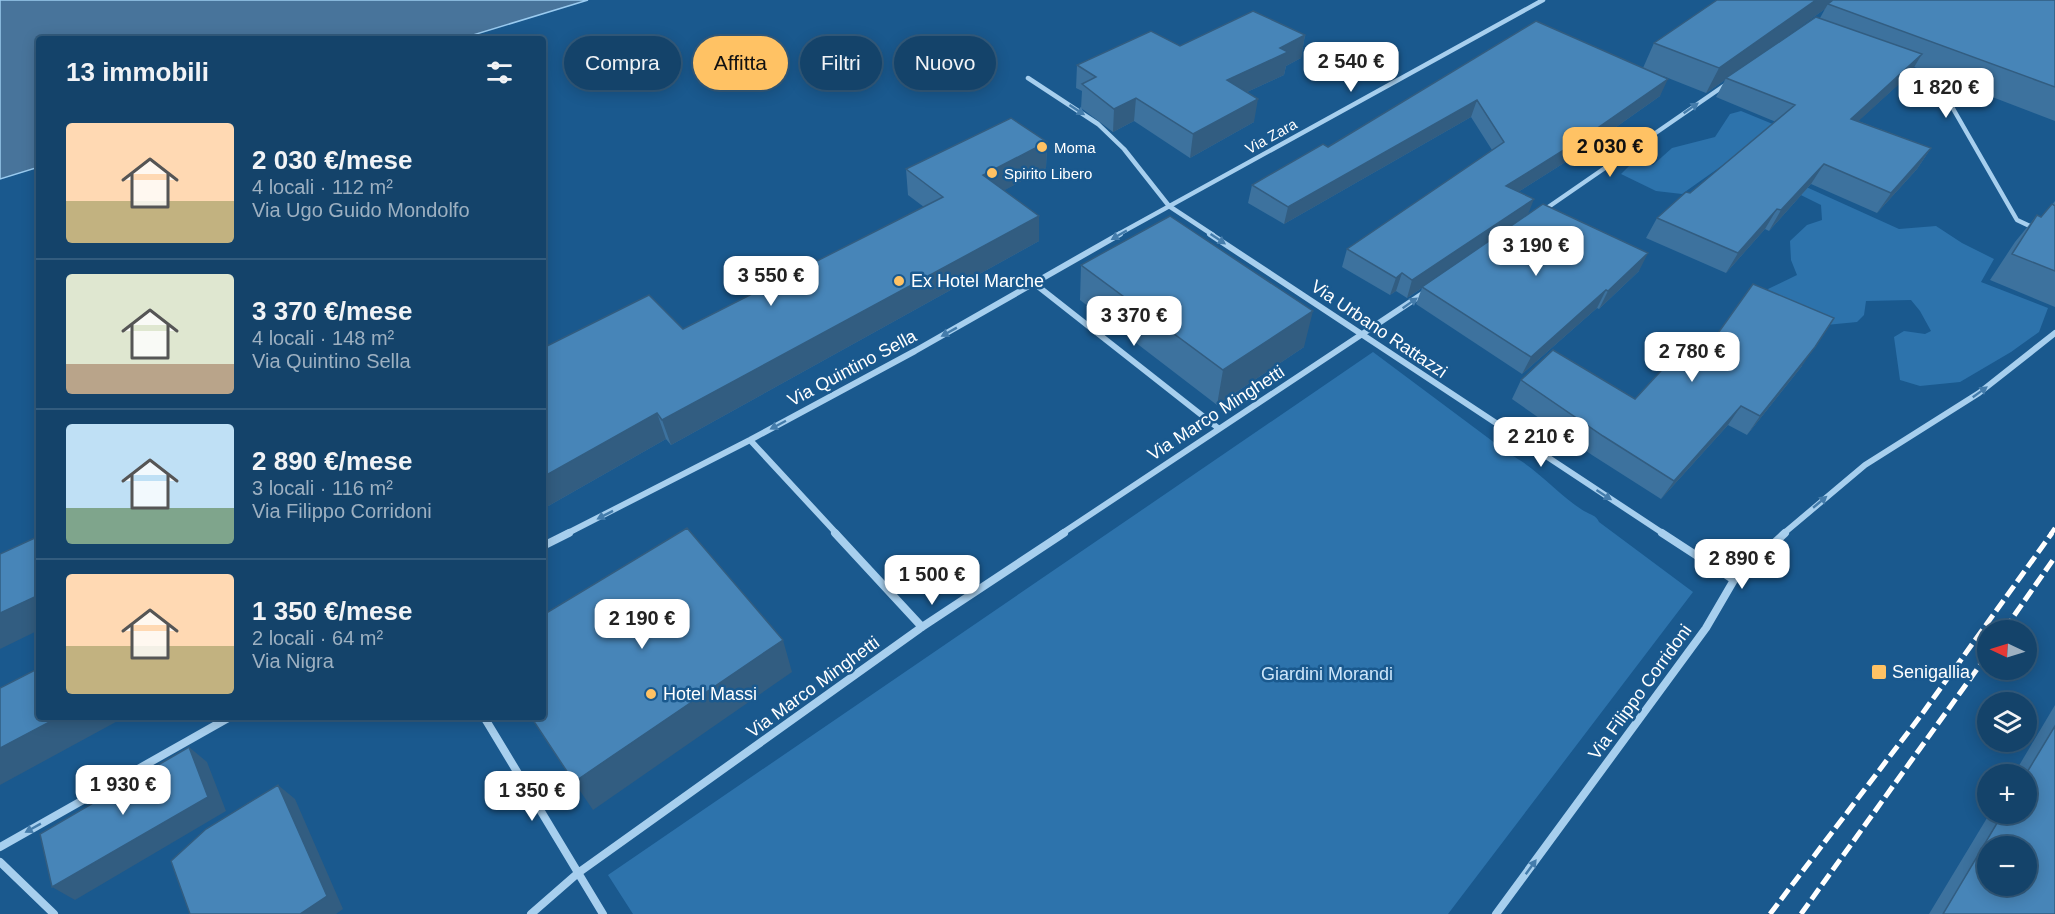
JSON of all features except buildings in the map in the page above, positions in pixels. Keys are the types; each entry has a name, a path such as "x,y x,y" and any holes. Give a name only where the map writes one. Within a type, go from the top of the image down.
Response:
{"street":[{"name":"Via Zara","path":"1169,206 1543,0"},
{"path":"1903,67 1936,79 2017,220 2046,233"},
{"name":"Via Urbano Rattazzi","path":"1028,78 1098,124 1124,149 1169,206 1362,336 1734,580"},
{"path":"1536,215 1730,81"},
{"name":"Via Quintino Sella","path":"546,544 750,440 1035,284 1169,206"},
{"path":"1035,284 1218,428"},
{"name":"Via Marco Minghetti","path":"531,914 578,873 922,627 1430,289"},
{"name":"Via Filippo Corridoni","path":"1496,914 1706,628 1734,580 1806,513 1865,465 1979,393 2055,333"},
{"path":"750,440 922,627"},
{"path":"0,847 225,720"},
{"path":"486,720 603,914"},
{"path":"0,862 54,914"}],"green space":[{"path":"1741,111 1817,142 1793,181 1899,229 1936,226 1962,243 1994,259 1981,282 2048,308 2039,332 2011,352 1960,382 1920,386 1900,380 1894,337 1904,331 1925,334 1931,331 1911,300 1866,301 1864,315 1857,322 1805,327 1777,311 1768,289 1797,275 1791,260 1790,241 1807,225 1822,220 1821,205 1730,160 1682,194 1656,191 1621,174 1630,165 1653,165 1672,148 1715,137 1730,114"},
{"name":"Giardini Morandi","path":"1373,352 1530,467 1575,505 1595,516 1599,522 1693,592 1448,914 633,914 608,875"}],"shaded area":[{"path":"0,0 588,0 470,36 36,36 36,168 0,179"}],"railway":[{"path":"2051,534 2055,528"},
{"path":"1770,914 1922,714 2052,533"},
{"path":"2011,620 2055,557"},
{"path":"1801,914 1977,669"}],"place":[{"name":"Moma","path":"1042,147"},
{"name":"Spirito Libero","path":"992,173"},
{"name":"Ex Hotel Marche","path":"899,281"},
{"name":"Senigallia","path":"1879,672"},
{"name":"Hotel Massi","path":"651,694"}]}
